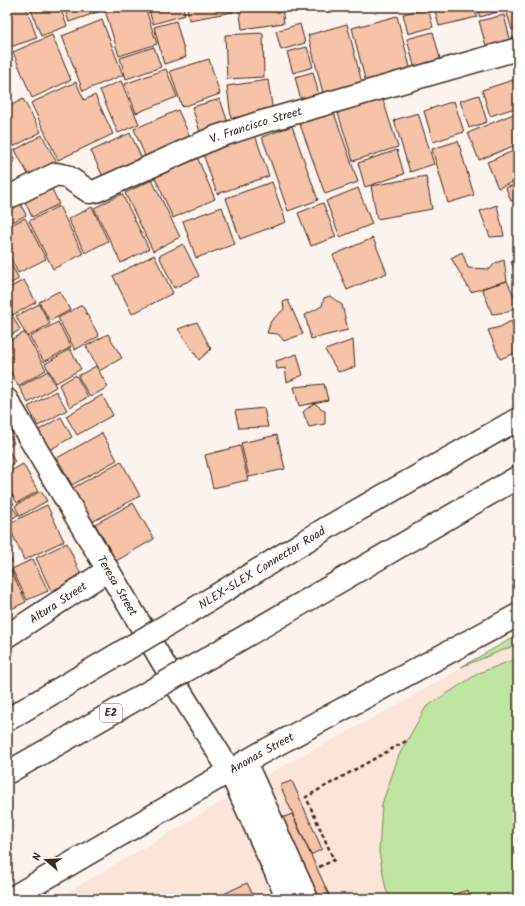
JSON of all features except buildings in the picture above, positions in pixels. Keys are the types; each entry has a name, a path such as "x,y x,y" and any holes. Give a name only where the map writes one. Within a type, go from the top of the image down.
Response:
{"main road":[{"name":"V. Francisco Street","path":"7,198 56,174 66,176 90,192 96,191 216,137 262,122 518,49"},
{"name":"Teresa Street","path":"7,400 178,688 238,767 250,796"},
{"name":"NLEX-SLEX Connector Road","path":"7,720 196,608 330,526 518,419"},
{"name":"E2","path":"7,773 215,654 518,477"},
{"name":"Altura Street","path":"7,636 108,570"},
{"name":"Anonas Street","path":"18,897 238,767 349,705 518,615"},
{"path":"250,796 288,899"},
{"path":"250,796 307,899"}],"path":[{"path":"312,870 334,860 306,797 406,741"}],"shaded area":[{"path":"518,635 518,899 56,899 265,775 396,706"}],"green space":[{"path":"518,635 518,644 461,667"},
{"path":"518,658 518,899 391,899 386,890 379,852 382,804 399,755 426,707 479,673"}]}
